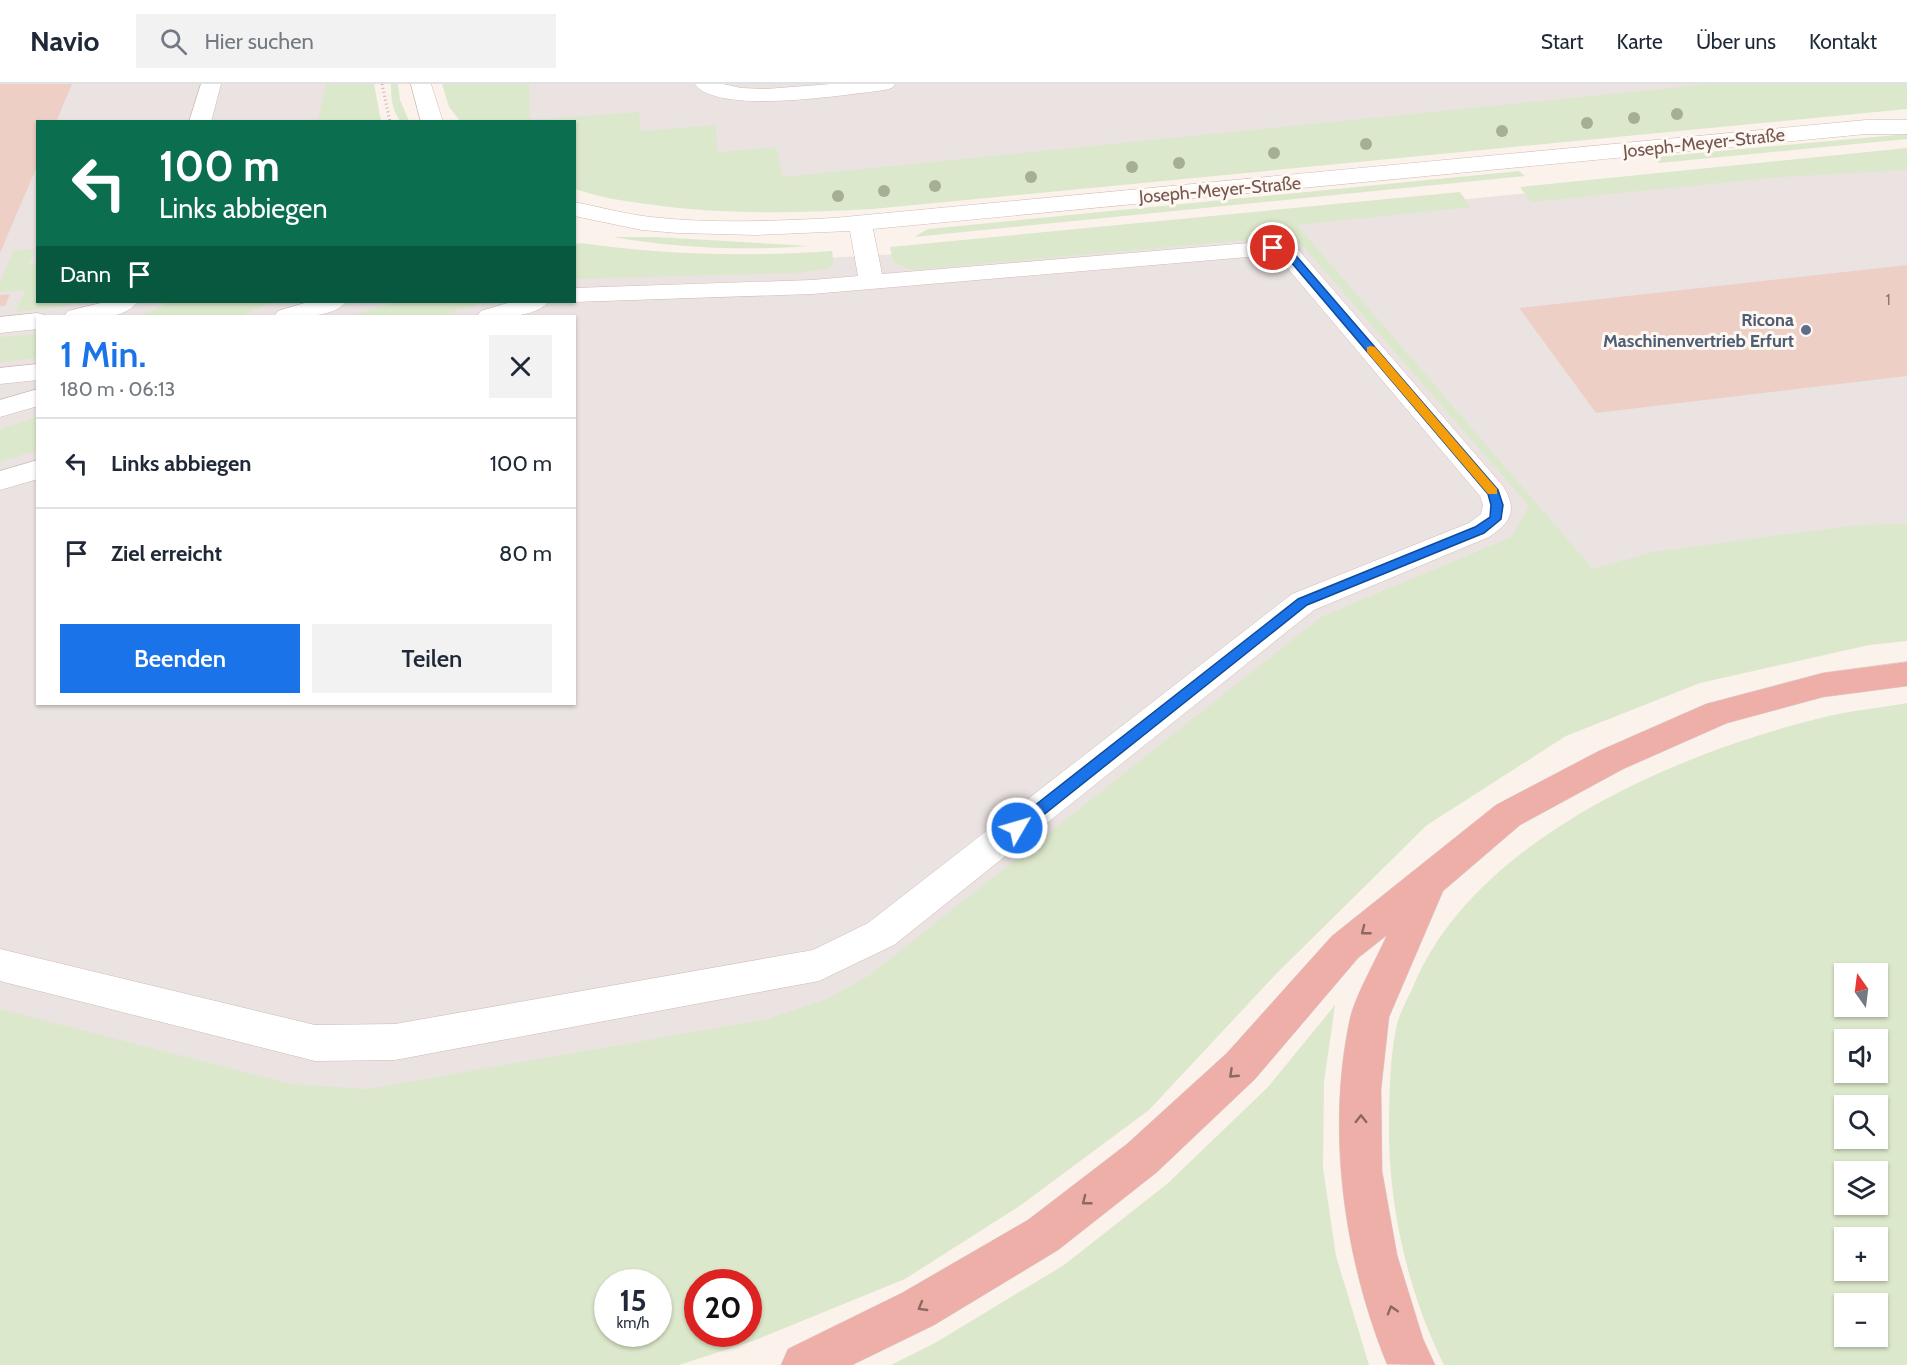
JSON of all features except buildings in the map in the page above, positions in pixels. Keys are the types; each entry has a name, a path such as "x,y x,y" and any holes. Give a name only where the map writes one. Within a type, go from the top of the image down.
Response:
{"highway":[{"path":"804,1365 918,1310 1043,1235 1142,1158 1241,1066 1345,947 1508,815 1611,760 1718,713 1823,685 1907,675"},
{"path":"1412,1365 1403,1348 1375,1256 1361,1171 1361,1089 1370,1017 1428,882"}],"street":[{"path":"201,120 211,84"},
{"path":"421,84 431,120"},
{"path":"705,84 723,92 762,95 885,84"},
{"name":"Joseph-Meyer-Straße","path":"1866,128 1907,120"},
{"name":"Joseph-Meyer-Straße","path":"576,209 650,224 696,227 747,229 860,224 1866,128 1907,126"},
{"path":"860,224 872,282"},
{"path":"0,965 315,1043 395,1042 819,965 881,934 1303,602 1479,530 1495,519 1497,505 1493,493 1288,253 1273,248 812,287 576,295"},
{"path":"82,315 109,309 122,303"},
{"path":"290,315 330,303"},
{"path":"493,315 532,303"},
{"path":"0,325 36,321"},
{"path":"0,376 36,372"},
{"path":"0,409 36,398"},
{"path":"0,481 36,470"}],"path":[{"path":"382,84 390,120"}],"shaded area":[{"path":"0,84 356,84 369,120 36,120 36,303 576,303 576,249 737,263 917,253 1907,156 1907,615 1674,662 672,1273 672,1269 594,1269 594,1283 0,1293"},
{"path":"490,84 1907,84 775,190 576,123 576,120 512,120"}],"green space":[{"path":"326,84 374,84 381,120 318,120"},
{"path":"391,84 398,84 400,100 409,120 399,120 395,113"},
{"path":"442,84 529,84 530,120 459,120 449,107"},
{"path":"1710,84 1907,84 1907,109 873,209 760,212 703,210 638,203 576,189 576,120 530,120 639,112 641,131 715,125 718,152 776,147 783,177"},
{"path":"1907,134 1907,139 1659,163 1655,157"},
{"path":"1907,148 1907,170 1781,177 1531,202 1520,187"},
{"path":"1519,171 1525,176 914,237 928,229"},
{"path":"1460,192 1471,207 1297,225 1593,569 1653,552 1858,525 1907,524 1907,641 1869,645 1700,683 1566,736 1427,825 1277,973 1149,1110 1021,1205 905,1279 762,1337 762,1269 684,1269 684,1347 734,1347 679,1365 0,1365 0,1009 291,1084 368,1089 767,1019 827,999 870,975 1321,617 1512,537 1529,506 1301,244 1269,238 912,270 893,262 890,247"},
{"path":"613,237 655,237 809,246 711,248"},
{"path":"576,244 706,254 832,251 834,264 828,268 796,273 576,279"},
{"path":"35,249 29,264 36,263 36,303 75,303 16,312 25,290 0,292 0,283 13,251"},
{"path":"166,303 271,303 242,315 140,315"},
{"path":"394,303 483,303 442,315 353,315"},
{"path":"36,334 36,358 0,362 0,337"},
{"path":"36,417 36,450 0,462 0,429"},
{"path":"1907,703 1907,1365 1444,1365 1421,1312 1404,1256 1394,1198 1389,1141 1389,1099 1397,1023 1413,987 1442,934 1483,887 1532,845 1588,809 1648,778 1710,752 1771,732 1838,714"},
{"path":"1335,1005 1324,1082 1323,1168 1336,1256 1369,1365 891,1365 935,1343 1064,1265 1167,1184 1268,1087"}],"slow traffic":[{"path":"1371,350 1492,491"}],"place":[{"name":"Ricona Maschinenvertrieb Erfurt","path":"1806,330"}],"route":[{"path":"1017,828 1303,602 1479,530 1495,519 1497,505 1493,493 1288,253 1273,248"}]}
